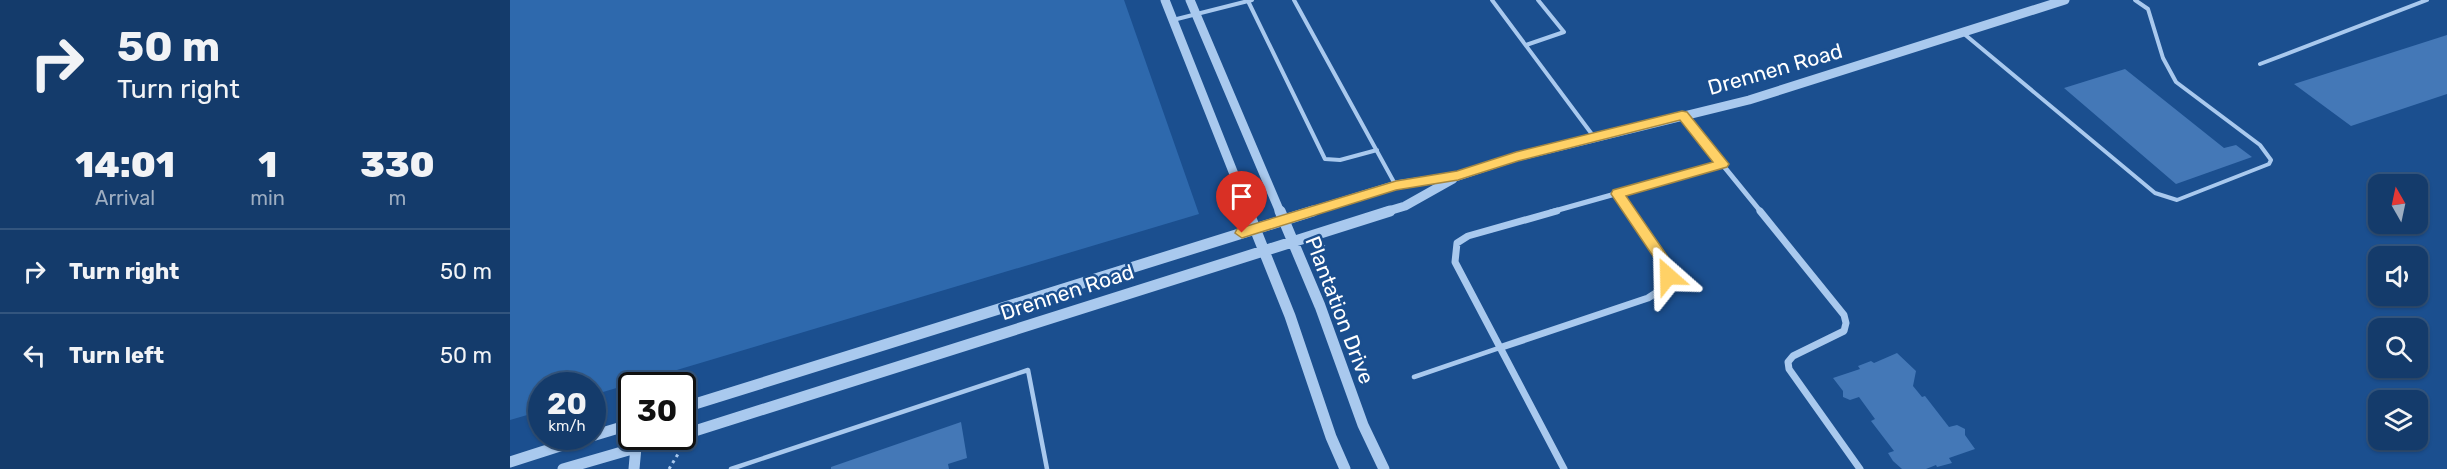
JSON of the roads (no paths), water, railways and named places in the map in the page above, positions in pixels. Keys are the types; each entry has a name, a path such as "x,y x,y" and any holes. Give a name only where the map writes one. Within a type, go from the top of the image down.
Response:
{"street":[{"path":"1165,0 1290,316 1331,437 1345,469"},
{"name":"Plantation Drive","path":"1190,0 1320,306 1363,425 1384,469"},
{"name":"Drennen Road","path":"696,404 1396,185 1458,176 1516,157 1749,100 2065,0"},
{"path":"1682,115 1844,315 1846,323 1844,331 1793,356 1788,362 1789,369 1860,469"},
{"path":"1564,469 1455,262 1457,243 1468,237 1722,164"},
{"name":"Drennen Road","path":"696,431 1405,206 1458,176"},
{"path":"1499,348 1648,298 1662,289 1668,276 1664,261 1618,194"},
{"path":"563,469 618,449"},
{"path":"510,462 548,450"},
{"path":"634,469 635,450"}],"lane":[{"path":"1173,20 1250,0 1325,159 1340,160 1377,150"},
{"path":"1294,0 1396,185"},
{"path":"1492,0 1594,137"},
{"path":"1527,45 1564,32 1538,0"},
{"path":"1963,33 2161,195 2177,200 2269,164 2271,160 2260,145 2176,82 2163,58 2148,9 2135,0"},
{"path":"2260,64 2427,0"},
{"path":"1414,377 1499,348"},
{"path":"731,469 1028,370 1047,469"}]}
